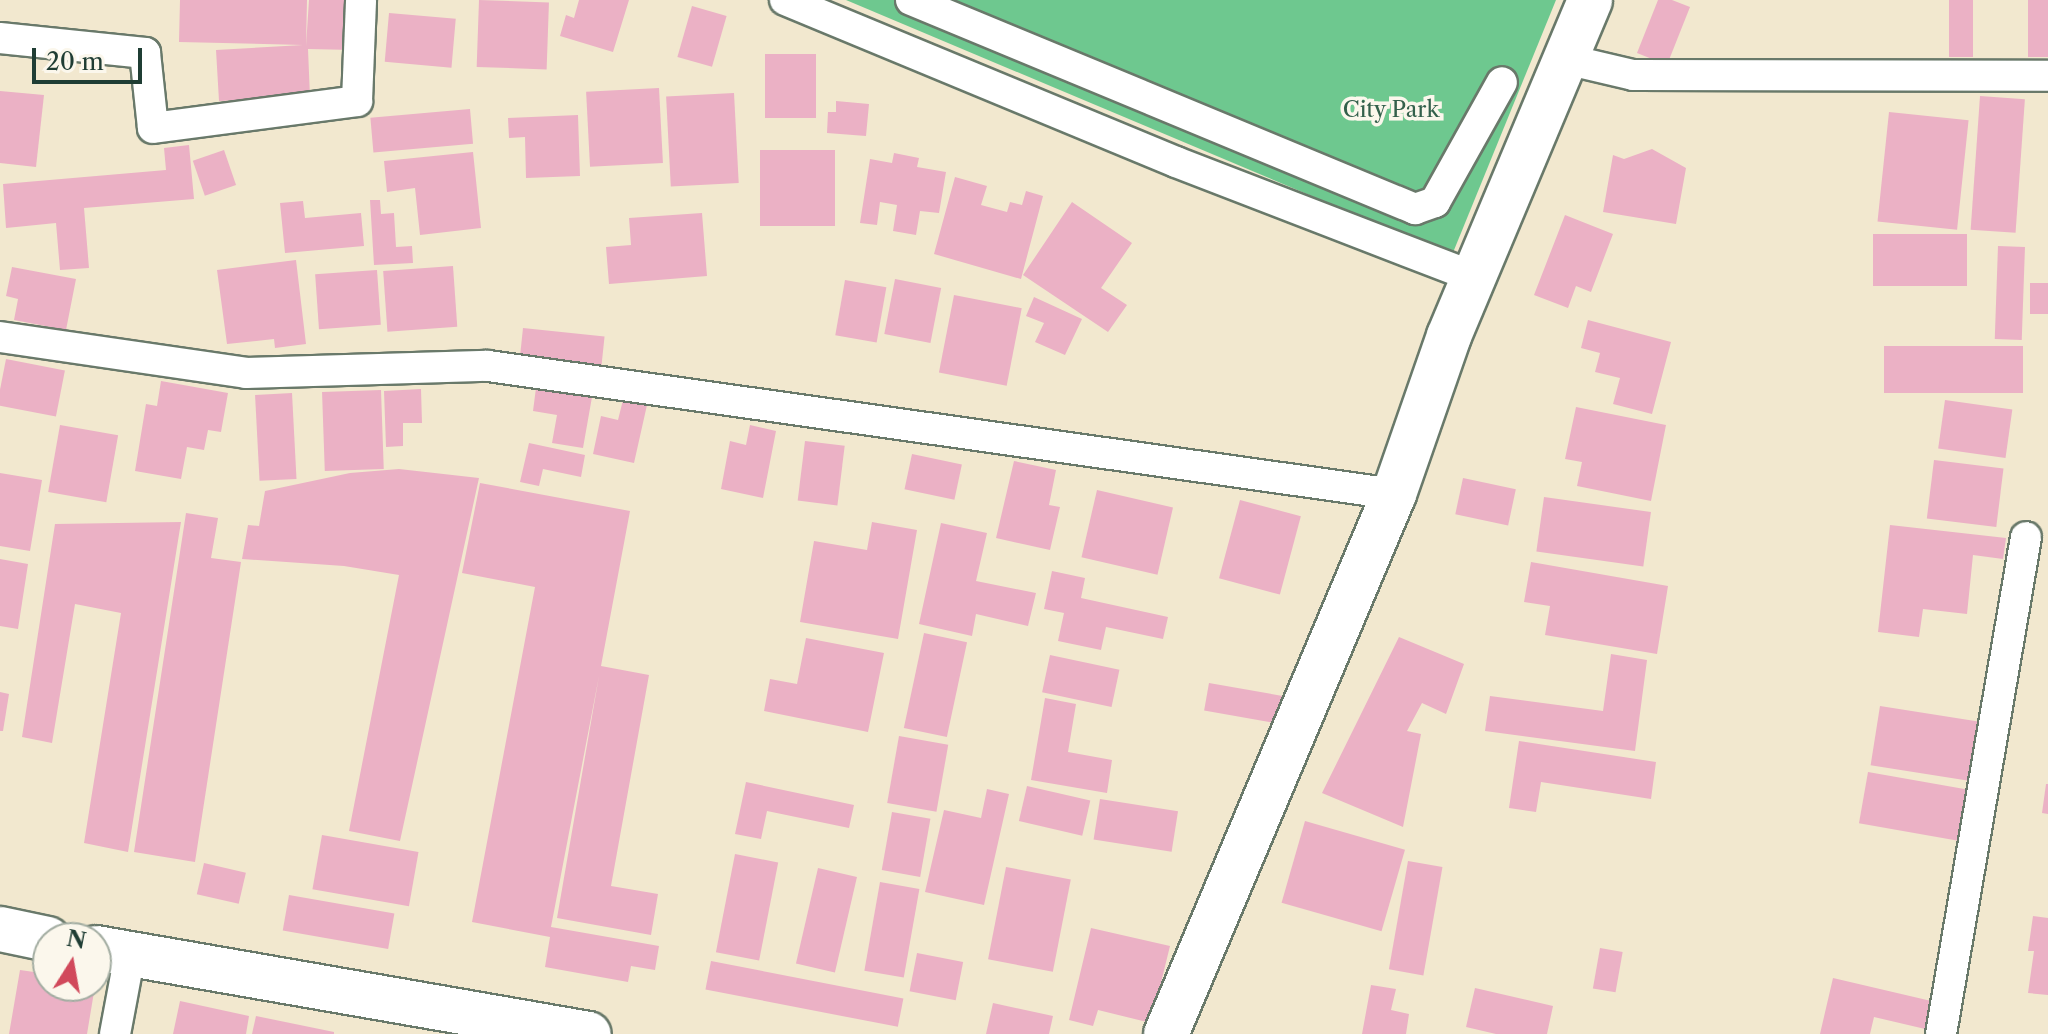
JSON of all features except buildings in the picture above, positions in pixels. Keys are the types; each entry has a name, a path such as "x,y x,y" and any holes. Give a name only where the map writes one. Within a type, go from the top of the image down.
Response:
{"street":[{"path":"0,38 145,53 153,128 357,101 361,0"},
{"path":"785,0 1176,162 1474,277"},
{"path":"911,0 1415,209 1435,202 1502,82"},
{"path":"1166,1034 1394,494 1474,277 1590,0"},
{"path":"1565,59 1633,75 2048,76"},
{"path":"0,337 246,373 488,366 1394,494"},
{"path":"1941,1034 2026,537"},
{"path":"0,929 32,936"},
{"path":"115,1034 113,951 589,1034"}],"green space":[{"name":"City Park","path":"846,0 1556,0 1452,255"}]}
